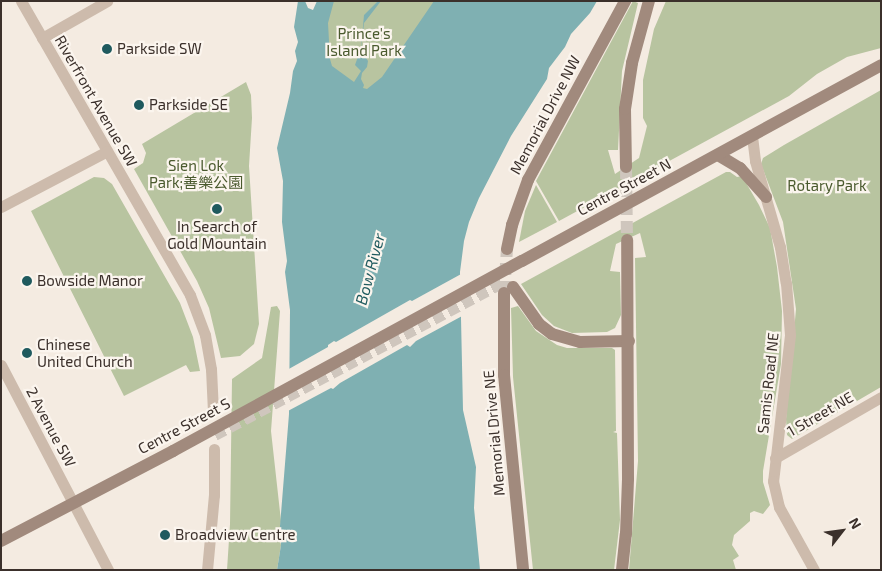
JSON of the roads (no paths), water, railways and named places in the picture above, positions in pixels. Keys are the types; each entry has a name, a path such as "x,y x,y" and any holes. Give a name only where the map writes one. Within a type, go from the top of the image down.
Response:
{"main road":[{"name":"Memorial Drive NW","path":"507,249 512,225 528,180 625,1"},
{"path":"626,167 625,109 632,63 649,1"},
{"name":"Centre Street N","path":"381,338 881,65"},
{"path":"718,155 740,168 766,198"},
{"path":"622,570 626,534 628,480 629,341 627,240"},
{"name":"Memorial Drive NE","path":"523,570 504,375 509,290 539,324 552,334 580,342 629,341"},
{"name":"Centre Street S","path":"1,541 74,504 381,338"}],"street":[{"name":"Riverfront Avenue SW","path":"21,1 190,296 205,335 211,369 214,411"},
{"path":"42,38 107,1"},
{"name":"Samis Road NE","path":"752,136 755,162 780,247 786,282 790,334 773,481 779,507 814,570"},
{"path":"1,206 107,151"},
{"name":"2 Avenue SW","path":"1,365 108,570"},
{"name":"1 Street NE","path":"775,458 881,397"},
{"path":"207,570 214,495 214,449"}],"water":[{"name":"Bow River","path":"298,1 305,1 308,8 313,10 317,1 334,1 328,23 330,59 332,66 354,82 361,71 355,65 361,48 364,15 378,1 381,1 364,23 361,50 368,61 361,79 364,85 363,88 367,89 382,77 434,1 597,1 590,13 571,34 565,47 549,68 547,79 511,136 479,198 469,222 464,241 460,272 463,410 476,467 474,508 480,570 277,570 281,545 280,526 289,414 290,310 285,272 287,261 282,222 283,181 277,148 290,93 293,71 297,61 295,51 298,42 294,27"}],"tunnel":[{"path":"626,167 627,240"},
{"path":"504,293 507,249"},
{"path":"215,435 504,282"}],"place":[{"name":"Parkside SW","path":"107,49"},
{"name":"Parkside SE","path":"139,105"},
{"name":"In Search of Gold Mountain","path":"217,209"},
{"name":"Bowside Manor","path":"27,281"},
{"name":"Chinese United Church","path":"27,353"},
{"name":"Broadview Centre","path":"165,535"}],"park label":[{"name":"Prince's Island Park","path":"364,42"},
{"name":"Sien Lok Park;善樂公園","path":"196,174"},
{"name":"Rotary Park","path":"827,186"}]}
